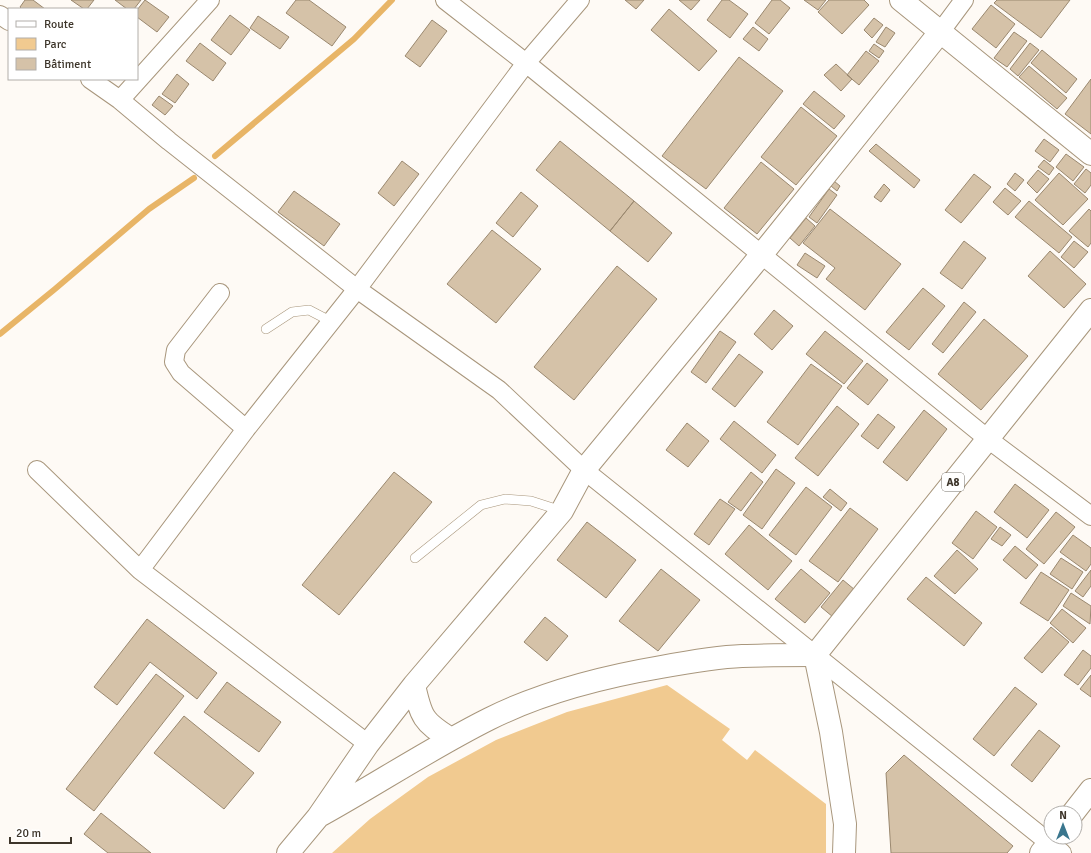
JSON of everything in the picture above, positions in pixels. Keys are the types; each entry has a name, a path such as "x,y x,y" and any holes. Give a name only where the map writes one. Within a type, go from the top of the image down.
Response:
{"street":[{"path":"120,100 210,0"},
{"path":"445,0 526,63 988,439 1091,516"},
{"path":"140,570 246,429 358,289 526,63 580,0"},
{"path":"901,0 1091,154"},
{"path":"288,853 318,817 368,744 414,685 562,511 584,470 762,254 941,31 964,0"},
{"path":"91,80 120,100 168,141 358,289 499,390 584,470 1052,847"},
{"path":"220,293 176,350 174,362 181,373 246,429"},
{"name":"A8","path":"815,655 1091,310"},
{"path":"37,470 140,570 368,744"},
{"path":"318,817 451,739 490,719 548,694 622,674 684,663 742,656 815,655"},
{"path":"815,655 831,732 845,824 844,853"},
{"path":"414,685 419,708 426,720 435,729 451,739"},
{"path":"1079,805 1091,790"}],"lane":[{"path":"266,329 292,312 309,310 332,322"},
{"path":"416,558 481,505 505,498 530,501 562,511"}],"green space":[{"path":"667,685 730,729 722,740 747,760 755,750 826,804 826,853 332,853 370,819 428,777 496,740 567,712"}],"building":[{"path":"25,0 33,0 44,8 21,8 20,7"},
{"path":"71,0 94,0 88,8 83,8"},
{"path":"115,0 141,0 135,8 126,8"},
{"path":"145,0 169,17 157,32 138,18 138,9"},
{"path":"296,0 309,0 346,27 332,46 286,13"},
{"path":"625,0 644,0 636,9"},
{"path":"679,0 700,0 691,10"},
{"path":"722,0 729,0 748,14 730,38 707,20"},
{"path":"772,0 780,0 790,8 769,34 755,23"},
{"path":"804,0 826,0 818,10"},
{"path":"829,0 864,0 869,5 842,34 818,12"},
{"path":"997,0 1070,0 1041,38 994,3"},
{"path":"991,5 1015,24 996,48 972,29"},
{"path":"669,9 717,51 699,71 651,30"},
{"path":"230,15 250,30 231,55 211,40"},
{"path":"258,16 289,37 280,49 250,28"},
{"path":"874,18 883,25 872,38 864,30"},
{"path":"432,20 447,31 420,67 405,56"},
{"path":"753,27 768,39 759,51 743,39"},
{"path":"886,27 895,33 885,47 876,42"},
{"path":"1014,32 1027,41 1007,67 994,58"},
{"path":"200,43 226,63 213,81 186,61"},
{"path":"1030,43 1039,50 1018,76 1010,69"},
{"path":"874,44 884,51 879,58 869,51"},
{"path":"1042,50 1077,79 1066,93 1031,63"},
{"path":"866,51 879,61 859,85 847,75"},
{"path":"739,57 783,91 706,189 662,156"},
{"path":"836,64 852,79 841,91 824,75"},
{"path":"1029,66 1067,98 1057,109 1019,77"},
{"path":"177,74 189,84 175,103 162,94"},
{"path":"1091,79 1091,134 1065,114"},
{"path":"814,91 845,116 834,129 803,104"},
{"path":"159,96 173,106 165,115 152,105"},
{"path":"801,107 837,136 796,185 761,157"},
{"path":"1044,139 1059,150 1050,162 1035,151"},
{"path":"560,141 634,201 610,231 536,170"},
{"path":"876,144 920,180 914,188 869,151"},
{"path":"1066,154 1084,167 1073,181 1056,167"},
{"path":"1044,160 1054,168 1049,175 1038,167"},
{"path":"402,161 419,174 394,206 378,193"},
{"path":"761,162 794,189 757,234 724,208"},
{"path":"1086,169 1091,173 1091,185 1085,193 1074,184"},
{"path":"1038,170 1049,179 1037,193 1027,183"},
{"path":"1015,173 1024,180 1015,191 1007,184"},
{"path":"1059,173 1088,199 1063,225 1035,200"},
{"path":"974,174 991,187 961,223 945,210"},
{"path":"834,181 840,186 837,191 831,186"},
{"path":"884,184 890,190 881,202 874,197"},
{"path":"1005,188 1021,201 1008,215 993,202"},
{"path":"829,189 837,195 817,223 809,217"},
{"path":"294,191 340,224 324,246 278,212"},
{"path":"521,192 538,206 513,237 496,223"},
{"path":"634,201 672,233 648,262 610,231"},
{"path":"1029,201 1072,237 1059,253 1015,217"},
{"path":"830,209 901,264 865,310 826,279 835,268 803,243"},
{"path":"1089,209 1091,211 1091,243 1088,247 1069,231"},
{"path":"806,218 815,226 799,246 790,238"},
{"path":"492,230 541,269 496,323 447,284"},
{"path":"964,241 986,258 962,289 940,273"},
{"path":"1074,241 1088,252 1074,268 1061,257"},
{"path":"1050,251 1086,284 1064,308 1028,276"},
{"path":"805,253 825,266 817,278 797,265"},
{"path":"617,266 657,299 574,400 534,367"},
{"path":"923,288 945,306 909,350 886,332"},
{"path":"964,302 976,312 943,353 932,344"},
{"path":"774,310 793,326 772,350 754,334"},
{"path":"984,319 1028,356 981,410 938,374"},
{"path":"720,331 736,342 706,383 691,372"},
{"path":"825,331 863,361 844,384 806,354"},
{"path":"739,354 763,372 735,407 712,389"},
{"path":"867,363 888,380 868,405 847,388"},
{"path":"811,364 842,386 798,445 767,422"},
{"path":"837,406 859,424 818,476 795,458"},
{"path":"924,410 947,429 907,481 883,462"},
{"path":"878,414 895,427 878,449 861,436"},
{"path":"734,421 776,455 762,473 720,439"},
{"path":"687,423 709,441 688,467 666,450"},
{"path":"776,469 795,483 762,529 743,515"},
{"path":"394,472 432,502 339,615 302,585"},
{"path":"751,472 763,482 741,511 728,502"},
{"path":"1015,484 1049,510 1027,538 994,512"},
{"path":"806,487 832,507 796,555 769,535"},
{"path":"830,489 847,503 841,511 823,497"},
{"path":"720,499 735,509 709,545 694,534"},
{"path":"850,508 878,529 838,582 809,561"},
{"path":"976,511 997,527 973,559 952,543"},
{"path":"1056,512 1075,527 1044,564 1026,549"},
{"path":"587,522 636,560 606,598 557,560"},
{"path":"749,525 792,561 768,590 725,554"},
{"path":"1000,527 1011,535 1002,546 991,539"},
{"path":"1073,535 1091,548 1091,564 1086,571 1060,552"},
{"path":"1015,546 1038,565 1026,579 1003,560"},
{"path":"957,550 978,569 955,594 934,576"},
{"path":"1061,558 1083,572 1072,589 1050,574"},
{"path":"661,569 700,600 658,651 619,621"},
{"path":"801,569 830,593 805,623 775,599"},
{"path":"1091,570 1091,586 1083,597 1075,591"},
{"path":"1041,572 1069,590 1048,621 1020,603"},
{"path":"926,577 982,623 964,646 907,599"},
{"path":"843,580 855,590 833,617 821,607"},
{"path":"1071,593 1091,606 1090,624 1063,606"},
{"path":"1062,609 1086,628 1073,643 1050,623"},
{"path":"545,617 568,636 547,661 524,642"},
{"path":"147,619 217,673 197,699 150,662 117,705 94,687"},
{"path":"1051,627 1069,642 1042,673 1024,658"},
{"path":"1083,650 1091,656 1091,668 1078,685 1064,675"},
{"path":"156,674 184,696 94,811 66,789"},
{"path":"1091,675 1091,697 1080,689"},
{"path":"227,682 281,722 259,752 204,712"},
{"path":"1015,687 1037,704 994,756 973,739"},
{"path":"184,716 254,773 224,809 154,753"},
{"path":"1039,730 1060,746 1032,782 1011,765"},
{"path":"904,755 1013,846 1007,853 891,853 886,773"},
{"path":"101,813 151,853 108,853 84,834"}],"waterway":[{"path":"215,156 354,39 392,0"},
{"path":"0,334 149,209 194,178"}]}
